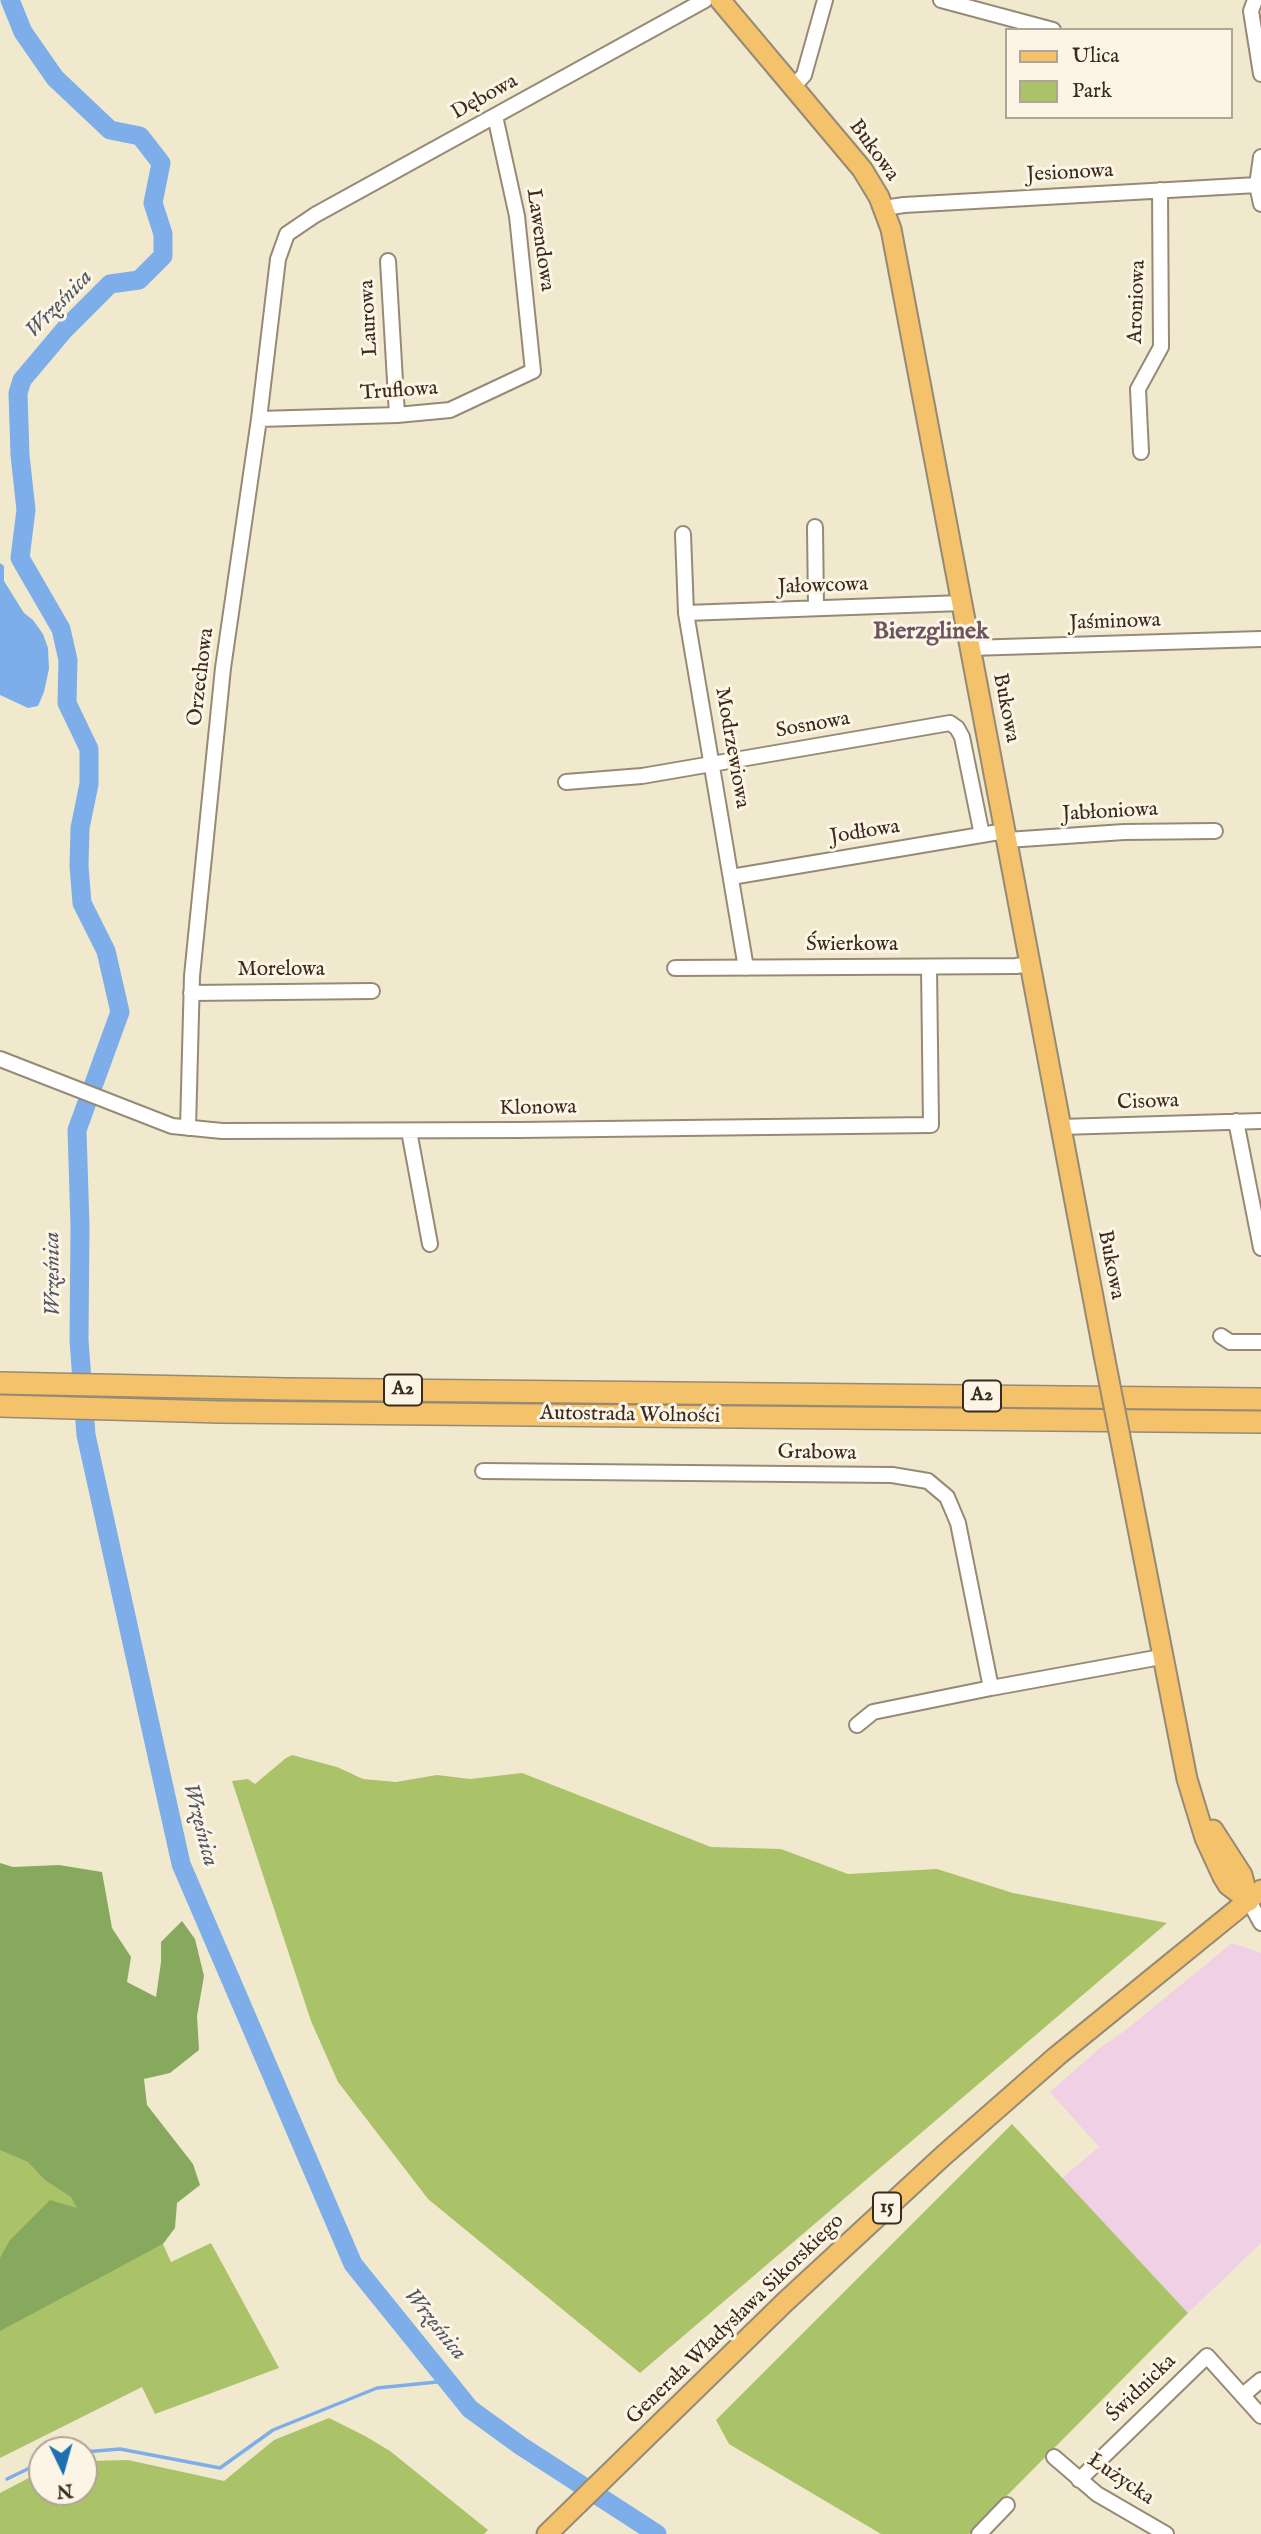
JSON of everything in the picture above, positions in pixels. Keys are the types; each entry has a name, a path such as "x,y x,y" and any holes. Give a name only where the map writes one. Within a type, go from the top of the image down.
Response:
{"highway":[{"name":"Autostrada Wolności","path":"0,1383 1261,1399"},
{"name":"Autostrada Wolności","path":"0,1406 1261,1422"}],"main road":[{"name":"Bukowa","path":"720,0 862,169 884,208 897,262 1161,1657"},
{"path":"1161,1657 1181,1756 1205,1838 1228,1885 1255,1895"},
{"name":"Generała Władysława Sikorskiego","path":"547,2534 775,2311 952,2148 1057,2056 1255,1895"}],"street":[{"name":"Dębowa","path":"287,234 315,215 705,0"},
{"path":"793,86 804,75 825,0"},
{"path":"941,0 1046,28"},
{"path":"1255,0 1251,11 1261,74"},
{"name":"Lawendowa","path":"495,116 517,216 533,370"},
{"path":"1261,158 1257,185 1261,204"},
{"name":"Jesionowa","path":"884,208 1257,185"},
{"name":"Aroniowa","path":"1141,452 1138,389 1161,347 1160,190"},
{"name":"Orzechowa","path":"188,1128 191,993 223,668 259,419 278,259 287,234"},
{"name":"Laurowa","path":"387,261 397,415"},
{"name":"Truflowa","path":"259,419 397,415 450,410 533,370"},
{"path":"815,527 816,608"},
{"name":"Modrzewiowa","path":"683,534 686,613 747,968"},
{"name":"Jałowcowa","path":"686,613 962,603"},
{"name":"Jaśminowa","path":"970,649 1261,639"},
{"name":"Sosnowa","path":"566,782 642,776 950,723 957,727 962,737 982,835"},
{"name":"Jabłoniowa","path":"1006,836 1215,831"},
{"name":"Jodłowa","path":"731,877 982,835 1006,836"},
{"name":"Świerkowa","path":"675,968 1030,964"},
{"name":"Klonowa","path":"0,1059 172,1126 222,1131 931,1125 929,967"},
{"name":"Morelowa","path":"191,993 372,991"},
{"path":"1236,1121 1261,1248"},
{"name":"Cisowa","path":"1060,1127 1261,1121"},
{"path":"409,1131 430,1244"},
{"path":"1222,1336 1230,1342 1261,1342"},
{"name":"Grabowa","path":"483,1471 892,1475 928,1481 947,1497 958,1523 991,1688"},
{"path":"857,1725 873,1712 1161,1657"},
{"path":"1255,1895 1261,1923"},
{"name":"Świdnicka","path":"1079,2480 1207,2356 1261,2416"},
{"path":"1243,2395 1261,2379"},
{"name":"Łużycka","path":"1054,2457 1097,2494 1166,2534"},
{"path":"979,2534 1007,2505"}],"shaded area":[{"path":"1232,1943 1261,1953 1261,2243 1188,2313 1062,2178 1099,2147 1050,2092 1100,2048"}],"green space":[{"path":"105,1394 1105,1404 1107,1414 106,1402"},
{"path":"1123,1405 1261,1406 1261,1415 1125,1414"},
{"path":"292,1755 337,1767 363,1779 396,1782 437,1775 470,1779 522,1773 711,1847 781,1849 848,1874 937,1869 1013,1893 1167,1923 640,2373 428,2199 338,2082 311,2021 232,1781 248,1779 255,1784"},
{"path":"0,1863 13,1867 59,1865 102,1872 112,1928 131,1957 127,1982 156,1997 161,1942 182,1921 195,1939 204,1976 197,2016 199,2050 170,2073 144,2079 147,2105 193,2164 200,2185 177,2203 175,2228 163,2244 0,2331 0,2258 10,2240 50,2200 77,2208 71,2197 45,2180 28,2162 0,2150"},
{"path":"0,1974 120,2266 163,2244 171,2262 211,2243 279,2368 155,2414 142,2387 44,2436 28,2436 28,2444 0,2458"},
{"path":"1012,2124 1188,2313 969,2534 881,2534 729,2444 716,2420"},
{"path":"329,2418 390,2451 488,2530 484,2534 0,2534 0,2493 28,2478 28,2506 98,2506 98,2461 128,2460 224,2481 274,2440"}],"water":[{"path":"0,563 4,566 4,581 24,613 43,634 48,648 49,669 38,706 28,708 0,695"}],"waterway":[{"name":"Wrześnica","path":"10,0 23,32 55,78 110,130 140,136 161,163 153,203 163,234 163,256 139,280 110,284 65,329 22,380 18,393 20,455 26,510 20,558 61,629 68,660 67,703 89,749 89,784 80,828 82,903 106,951 120,1012 77,1130 79,1340 86,1435 181,1864 353,2264 470,2409 521,2446 657,2534"},
{"path":"98,2451 120,2449 220,2468 273,2430 377,2388 447,2381"},
{"path":"7,2479 28,2469"}],"district":[{"name":"Bierzglinek","path":"931,633"}]}
